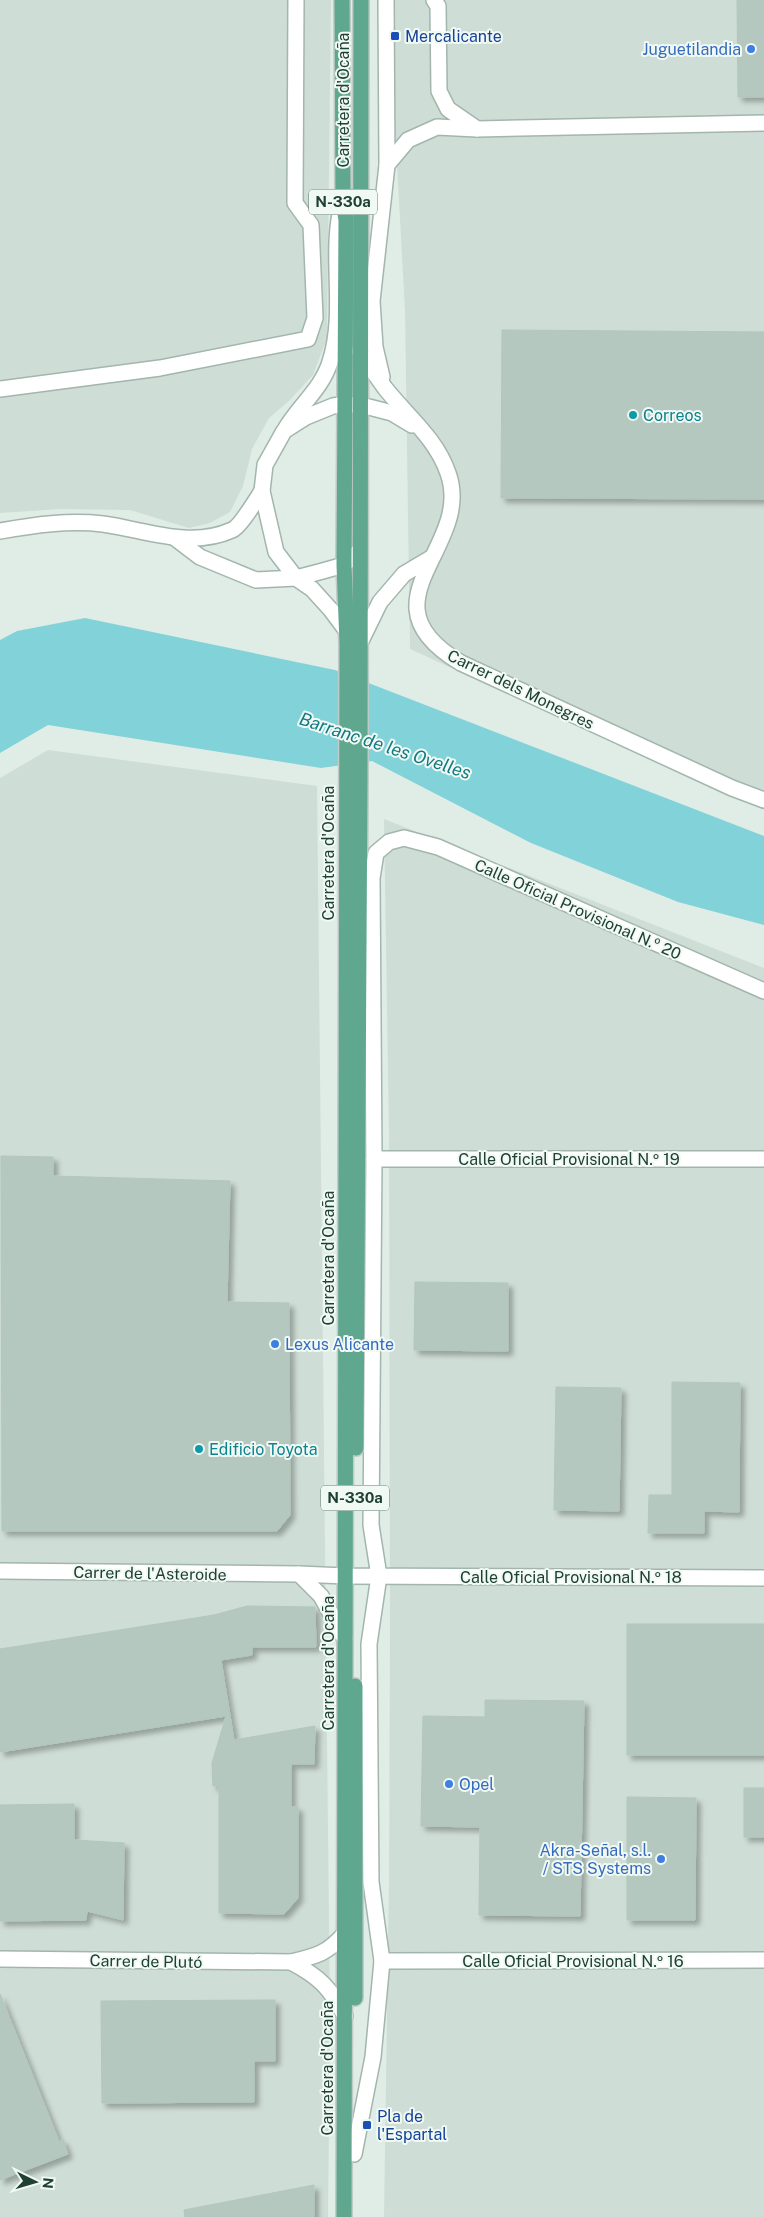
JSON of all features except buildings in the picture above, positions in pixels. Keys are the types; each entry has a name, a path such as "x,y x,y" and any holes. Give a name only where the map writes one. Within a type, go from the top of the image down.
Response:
{"main road":[{"name":"Carretera d'Ocaña","path":"342,0 343,201 346,220 359,551 351,640"},
{"name":"Carretera d'Ocaña","path":"354,2217 350,1576 353,778 351,640 344,565 353,404 359,350 361,0"},
{"name":"Carretera d'Ocaña","path":"344,2217 345,1639 350,1576"}],"street":[{"path":"0,389 160,368 308,339 316,318 311,225 295,203 296,0"},
{"path":"386,0 387,165 372,302 375,347 386,388"},
{"path":"434,0 438,6 439,91 448,109 477,129"},
{"path":"387,165 408,140 437,127 477,129 764,123"},
{"name":"Carretera d'Ocaña","path":"343,201 337,220 338,328 330,362 317,390 297,410 265,465 262,491 276,552 296,578 312,589 351,640 404,574 431,558"},
{"path":"359,320 372,302"},
{"path":"359,350 386,388 426,433"},
{"path":"284,431 333,406 353,404 392,413 426,433"},
{"name":"Carrer dels Monegres","path":"426,433 449,473 452,495 449,520 441,543 431,558 416,594 417,614 426,633 441,651 732,788 764,800"},
{"path":"0,531 45,523 102,524 175,538 204,539 234,530 262,491"},
{"path":"175,538 200,557 256,580 296,578 344,565 359,551"},
{"name":"Calle Oficial Provisional N.º 20","path":"388,842 404,838 438,847 764,991"},
{"name":"Carretera d'Ocaña","path":"354,2154 372,2057 382,1961 371,1882 370,1852 369,1644 379,1576 371,1525 374,1159 372,878 376,853 388,842"},
{"name":"Calle Oficial Provisional N.º 19","path":"374,1159 764,1159"},
{"name":"Carrer de l'Asteroide","path":"0,1571 350,1576"},
{"path":"299,1574 320,1596 345,1639"},
{"name":"Calle Oficial Provisional N.º 18","path":"350,1576 764,1578"},
{"name":"Carrer de Plutó","path":"0,1959 291,1962 309,1958 332,1948 345,1933"},
{"name":"Calle Oficial Provisional N.º 16","path":"382,1961 764,1960"},
{"name":"Carrer de Plutó","path":"291,1962 312,1973 322,1982 336,1999 345,2016"}],"shaded area":[{"path":"0,0 331,0 327,338 313,375 290,400 269,418 252,449 243,486 230,512 210,523 189,528 130,510 61,509 0,513"},
{"path":"388,0 764,0 764,810 410,649 405,310"},
{"path":"48,750 317,786 330,2022 328,2217 0,2217 0,778"},
{"path":"384,819 764,968 764,2217 384,2217 389,1883 390,1623 389,1132"}],"water":[{"name":"Barranc de les Ovelles","path":"85,618 335,670 764,836 764,925 678,902 531,843 372,761 321,768 48,725 0,753 0,640 17,631"}],"place":[{"name":"Mercalicante","path":"395,36"},
{"name":"Juguetilandia","path":"751,49"},
{"name":"Correos","path":"633,415"},
{"name":"Lexus Alicante","path":"275,1344"},
{"name":"Edificio Toyota","path":"199,1449"},
{"name":"Opel","path":"449,1784"},
{"name":"Akra-Señal, s.l. / STS Systems","path":"661,1859"},
{"name":"Pla de l'Espartal","path":"367,2125"}]}
